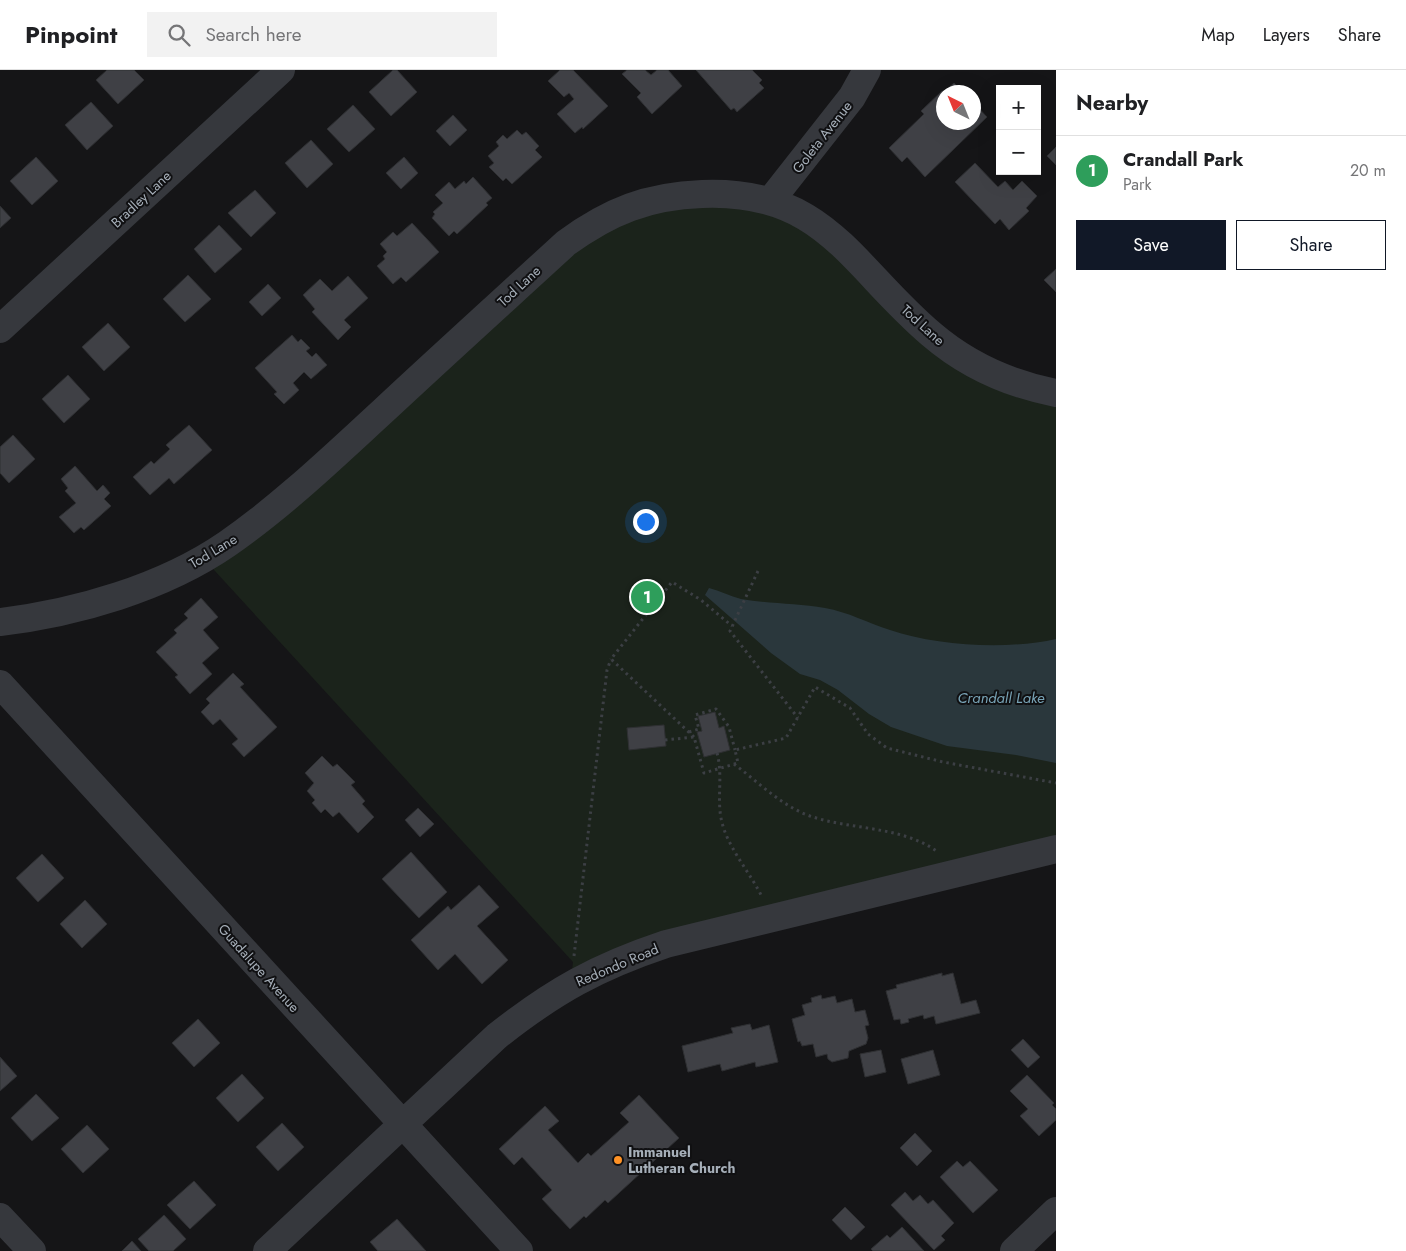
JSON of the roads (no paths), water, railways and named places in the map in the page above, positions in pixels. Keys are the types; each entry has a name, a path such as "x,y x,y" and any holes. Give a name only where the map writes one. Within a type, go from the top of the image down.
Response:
{"street":[{"name":"Bradley Lane","path":"0,329 281,70"},
{"name":"Goleta Avenue","path":"771,200 852,97 867,70"},
{"name":"Tod Lane","path":"0,622 67,611 116,597 181,570 225,546 292,494 566,243 608,216 637,203 674,195 710,194 771,200 809,217 846,248 910,315 962,358 996,376 1020,385 1056,393"},
{"name":"Guadalupe Avenue","path":"0,684 519,1251"},
{"name":"Redondo Road","path":"268,1251 497,1036 534,1007 571,983 602,968 658,947 1056,849"},
{"path":"1014,1251 1056,1211"},
{"path":"0,1217 32,1251"}],"water":[{"name":"Crandall Lake","path":"709,588 741,599 814,606 833,610 890,630 929,640 972,645 994,645 1056,639 1056,763 1016,755 947,746 891,727 869,714 838,690 820,680 800,674 771,653 705,595"}],"place":[{"name":"Crandall Park","path":"647,597"},
{"name":"Immanuel Lutheran Church","path":"618,1160"}]}
